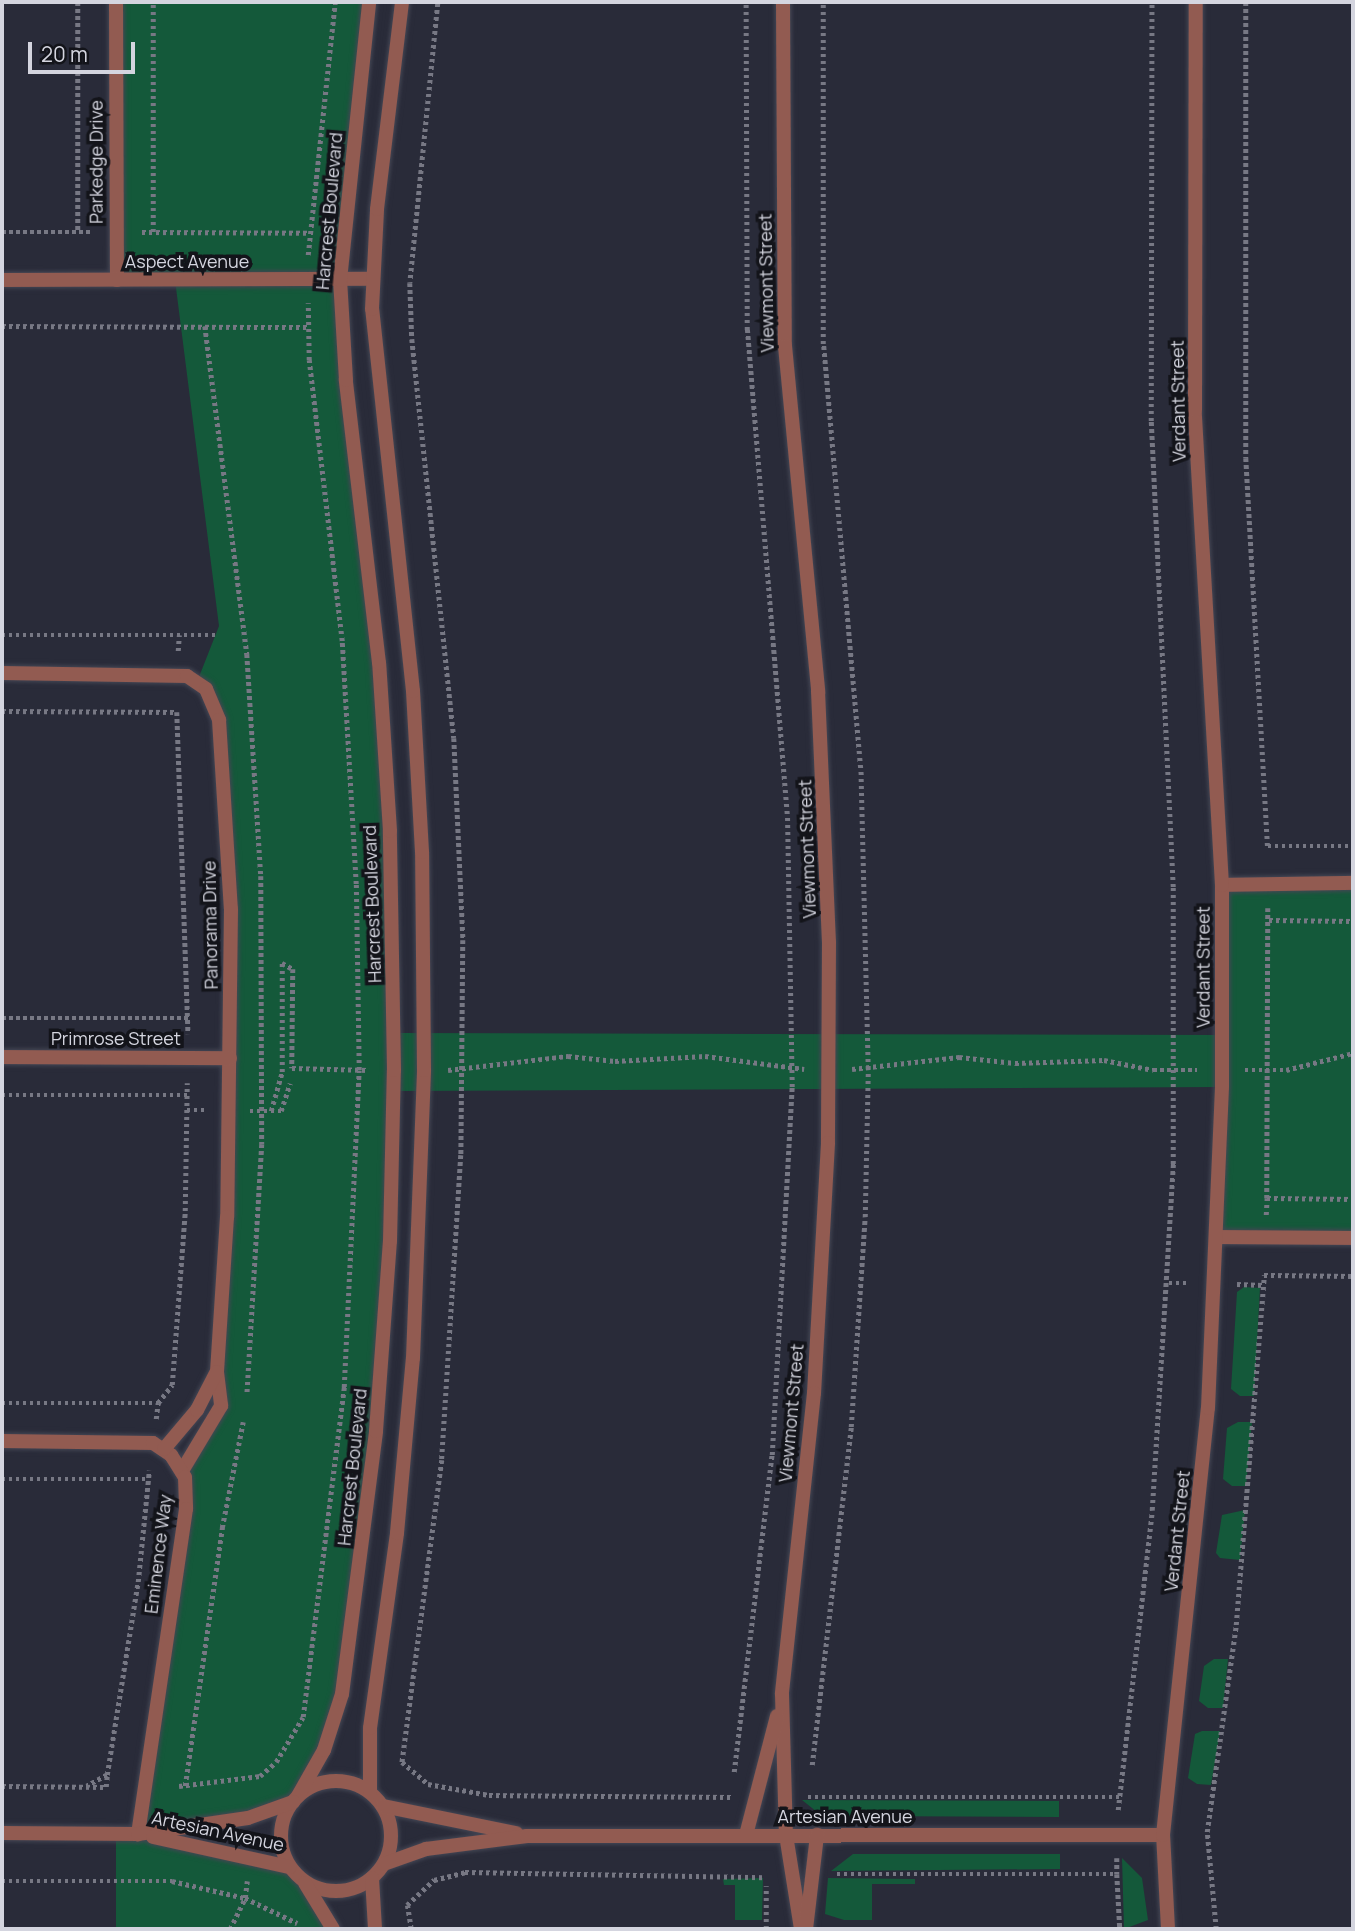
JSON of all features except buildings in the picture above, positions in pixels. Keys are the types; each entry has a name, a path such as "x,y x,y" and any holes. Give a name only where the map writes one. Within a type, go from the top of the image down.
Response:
{"street":[{"name":"Parkedge Drive","path":"116,2 117,280"},
{"name":"Harcrest Boulevard","path":"295,1799 324,1750 342,1694 357,1597 382,1364 393,1142 390,831 379,663 346,380 340,280 369,2"},
{"path":"370,1792 370,1728 397,1533 413,1358 425,1070 422,852 413,691 379,390 371,279 402,2"},
{"name":"Viewmont Street","path":"783,2 785,346 822,748 830,1070 814,1393 782,1694 786,1835 804,1929"},
{"name":"Verdant Street","path":"1168,1929 1163,1835 1208,1408 1219,1237 1222,884 1195,410 1196,2"},
{"name":"Aspect Avenue","path":"2,280 371,279"},
{"name":"Panorama Drive","path":"2,673 178,675 197,682 212,698 220,735 231,909 228,1217 217,1372 219,1413 182,1471"},
{"path":"1222,884 1353,883"},
{"name":"Primrose Street","path":"2,1057 230,1058"},
{"path":"1219,1237 1353,1238"},
{"name":"Panorama Drive","path":"164,1449 197,1410 217,1372"},
{"path":"2,1441 133,1441 164,1449"},
{"name":"Eminence Way","path":"138,1834 186,1509 182,1471 164,1449"},
{"name":"Viewmont Street","path":"746,1835 782,1694"},
{"path":"303,1881 338,1891 372,1878 384,1864 392,1835 383,1806 370,1792 356,1784 326,1782 295,1799 281,1834 290,1867 303,1881 333,1929"},
{"name":"Artesian Avenue","path":"2,1833 138,1834 248,1818 295,1799"},
{"name":"Artesian Avenue","path":"383,1806 527,1836"},
{"name":"Artesian Avenue","path":"138,1834 290,1867"},
{"path":"804,1929 817,1835"},
{"name":"Artesian Avenue","path":"384,1864 426,1849 527,1836 1163,1835"},
{"path":"372,1878 375,1929"}],"path":[{"path":"78,2 78,232"},
{"path":"153,2 153,232"},
{"path":"308,257 335,2"},
{"path":"730,1797 772,1455 786,1249 791,1069 787,802 747,330 746,2"},
{"path":"1247,2 1246,458 1268,855"},
{"path":"438,3 413,224 410,293 454,738 463,940 460,1195 442,1460 402,1762 428,1784 489,1795 739,1797"},
{"path":"1117,1835 1119,1797 1153,1510 1169,1283 1174,1070 1173,887 1153,518 1152,4"},
{"path":"2,232 97,232"},
{"path":"134,232 309,233"},
{"path":"178,1786 260,1776 276,1762 303,1717 344,1387 359,1070 349,730 307,327 308,303"},
{"path":"2,326 307,327"},
{"path":"2,635 219,635"},
{"path":"178,635 178,655"},
{"path":"2,712 177,712 188,1034"},
{"path":"1268,846 1353,846"},
{"path":"1266,1218 1270,1071 1268,904"},
{"path":"1269,920 1353,921"},
{"path":"271,1111 282,1072 282,963 293,969 292,1068 359,1070"},
{"path":"2,1018 188,1018"},
{"path":"1239,1070 1270,1071 1353,1053"},
{"path":"437,1070 462,1071 568,1056 614,1061 705,1056 791,1069 817,1069"},
{"path":"843,1069 891,1068 959,1057 1015,1063 1104,1060 1174,1070 1208,1070"},
{"path":"155,1423 158,1403 173,1380 187,1081"},
{"path":"246,1111 281,1111 290,1083"},
{"path":"2,1095 187,1095"},
{"path":"187,1110 210,1110"},
{"path":"1267,1198 1353,1199"},
{"path":"1216,1929 1208,1832 1236,1625 1264,1267"},
{"path":"1264,1275 1353,1276"},
{"path":"1169,1283 1199,1283"},
{"path":"1237,1283 1263,1285"},
{"path":"2,1403 158,1403"},
{"path":"2,1479 148,1479 138,1582 106,1787 2,1786"},
{"path":"87,1786 107,1775"},
{"path":"797,1797 1119,1797"},
{"path":"411,1929 407,1905 434,1880 466,1872 596,1872 766,1874 766,1929"},
{"path":"835,1874 1117,1874 1120,1929"},
{"path":"2,1881 172,1881 245,1898 294,1919 303,1929"},
{"path":"230,1929 245,1898"}],"green space":[{"path":"116,2 369,2 340,280 368,550 394,1033 1221,1035 1222,885 1353,883 1353,1238 1219,1237 1221,1087 394,1091 390,1241 342,1694 293,1802 141,1833 290,1867 333,1929 116,1929 116,1834 137,1834 185,1477 214,1423 230,1111 220,735 197,682 219,626 175,280 117,280"},
{"path":"1244,1287 1260,1288 1254,1396 1240,1396 1231,1389 1237,1292"},
{"path":"1238,1422 1252,1422 1246,1486 1232,1486 1223,1479 1227,1428"},
{"path":"1245,1510 1240,1560 1220,1558 1216,1553 1222,1515"},
{"path":"1214,1659 1228,1659 1223,1708 1208,1708 1199,1701 1204,1666"},
{"path":"1202,1731 1220,1731 1211,1785 1197,1784 1188,1778 1195,1734"},
{"path":"802,1800 1059,1801 1059,1817 844,1816 817,1812"},
{"path":"853,1854 1060,1854 1060,1869 831,1871"},
{"path":"1122,1858 1142,1878 1148,1920 1124,1929"},
{"path":"763,1878 762,1920 735,1920 735,1885 724,1885 723,1879"},
{"path":"828,1878 915,1879 915,1884 872,1884 872,1920 844,1920 825,1914"}]}
